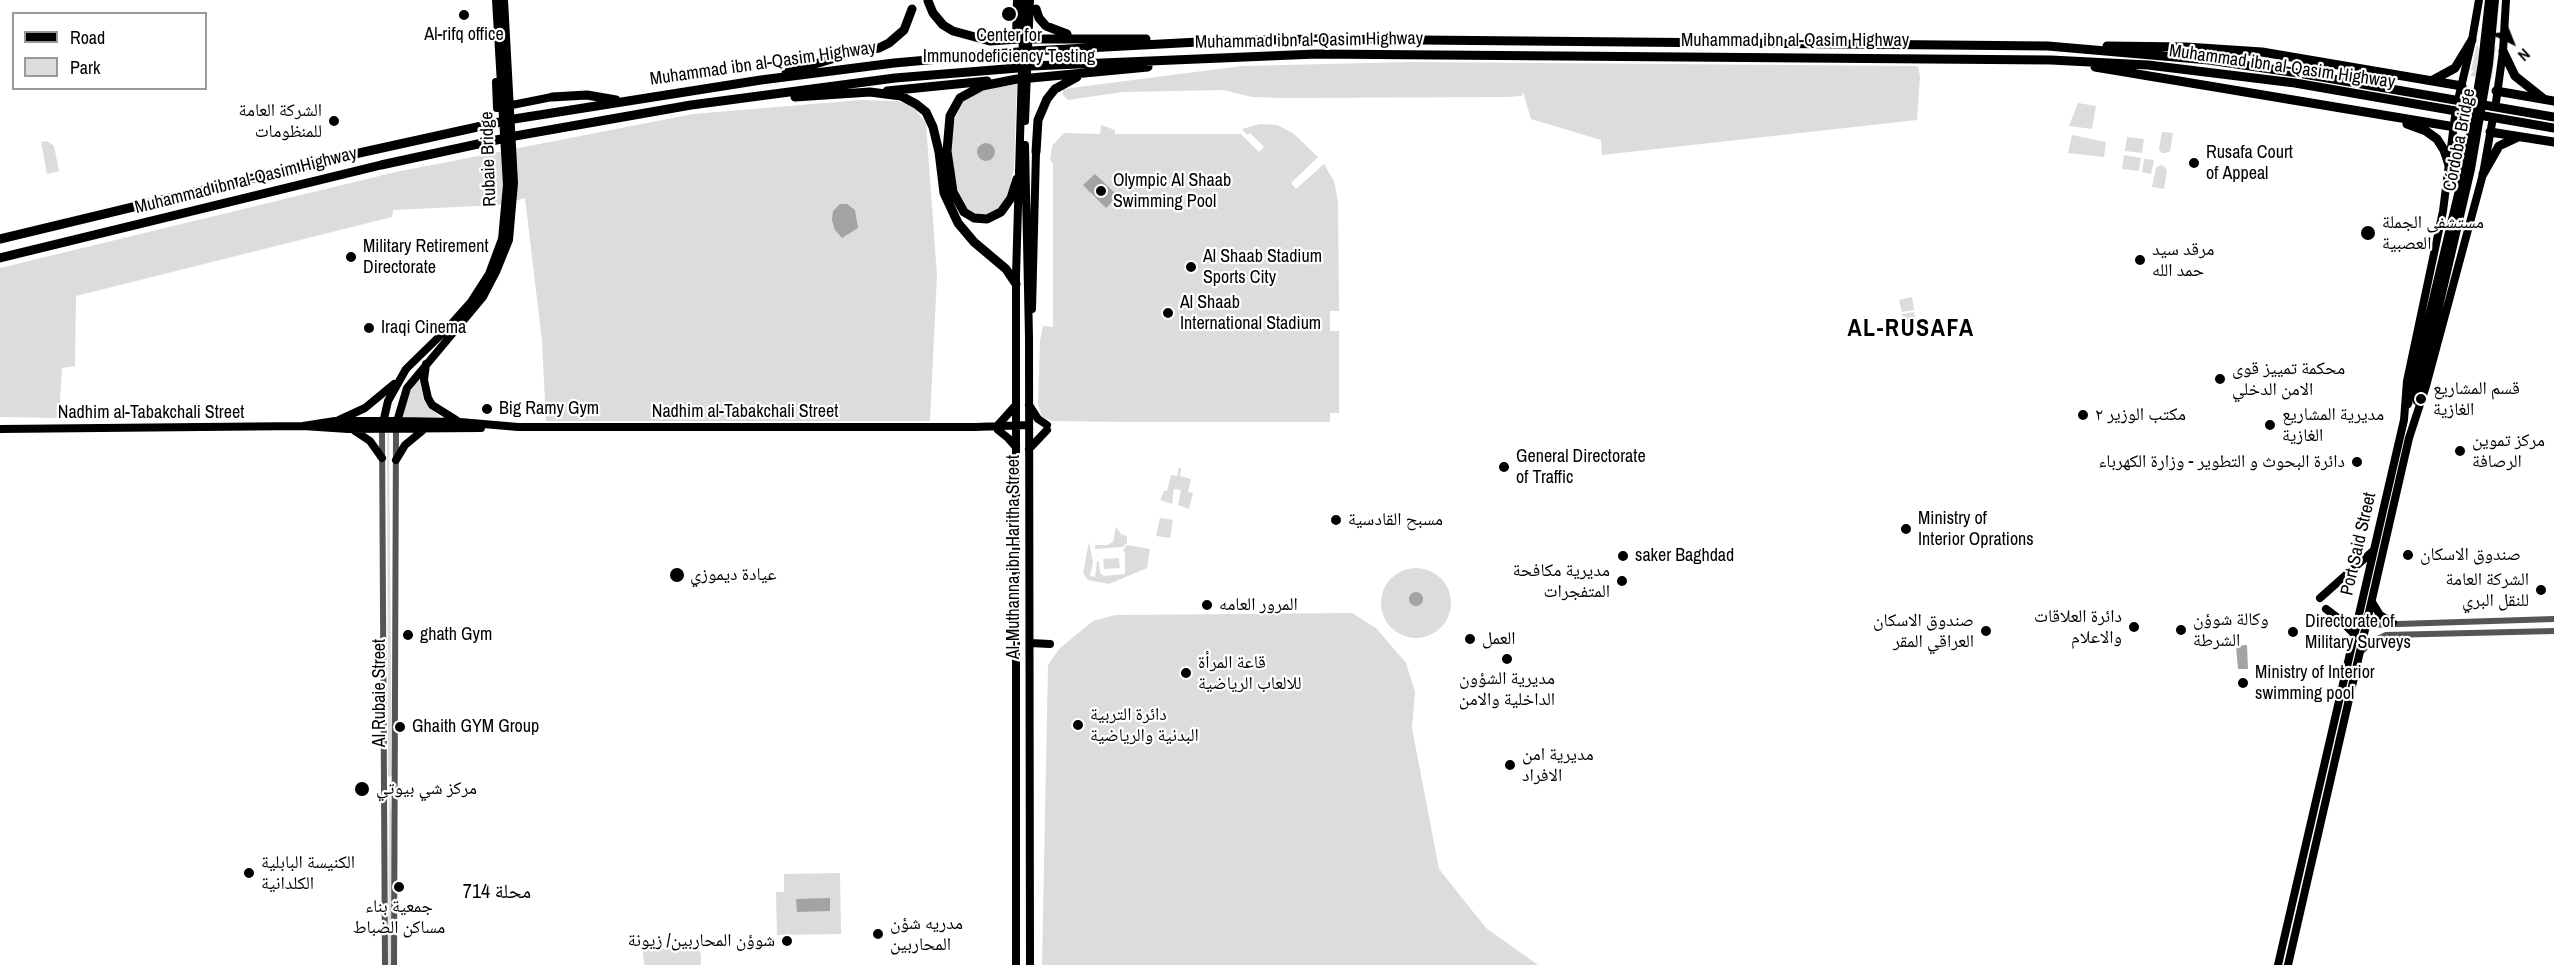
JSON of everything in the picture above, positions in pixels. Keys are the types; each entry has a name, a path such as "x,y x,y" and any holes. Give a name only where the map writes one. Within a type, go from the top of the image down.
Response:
{"highway":[{"path":"928,1 933,13 943,25 953,32 990,41 1017,39"},
{"path":"761,80 851,53 879,48 898,37 904,30 912,5"},
{"path":"1036,5 1039,18 1053,30 1094,38"},
{"path":"2432,81 2455,68 2476,38"},
{"path":"1032,39 1217,41"},
{"name":"Muhammad ibn al-Qasim Highway","path":"1031,51 1217,41 1316,39 2048,46 2209,60 2554,117"},
{"path":"2048,46 2186,47 2262,52 2467,86"},
{"path":"2503,51 2515,76 2549,100"},
{"name":"Muhammad ibn al-Qasim Highway","path":"514,119 761,80 894,63 1018,52"},
{"name":"Muhammad ibn al-Qasim Highway","path":"1031,66 1316,54 2051,60 2148,65 2295,83 2554,128"},
{"path":"1031,78 1082,75 1219,59"},
{"path":"2051,60 2459,128"},
{"name":"Muhammad ibn al-Qasim Highway","path":"515,136 691,105 895,78 1018,68"},
{"path":"1036,152 1038,120 1047,99 1054,89 1082,75"},
{"path":"691,105 1017,79 982,86 960,98 950,116 947,151 953,192 964,212 974,218 987,219 1001,212 1011,198 1017,179"},
{"path":"2496,91 2549,100"},
{"path":"870,92 901,96 926,112 936,138 944,193 951,210 968,236 1002,265 1016,284"},
{"path":"552,97 587,96 621,101"},
{"path":"2397,118 2426,131 2437,139 2444,150 2450,168"},
{"name":"Muhammad ibn al-Qasim Highway","path":"0,239 341,156 500,122"},
{"path":"2491,128 2554,142"},
{"path":"2483,174 2499,146 2521,136"},
{"name":"Muhammad ibn al-Qasim Highway","path":"0,258 381,165 501,139"}],"main road":[{"path":"494,0 499,107"},
{"name":"Rubaie Bridge","path":"383,425 388,401 406,369 471,302 489,274 505,239 507,185 494,0"},
{"name":"Rubaie Bridge","path":"396,425 407,388 483,297 496,272 505,239 514,183 504,0"},
{"path":"509,0 514,104 552,97"},
{"path":"1017,0 1015,20 1017,39"},
{"path":"1022,150 1024,0"},
{"path":"1022,150 1030,0"},
{"path":"2459,96 2467,86 2476,38 2475,24 2479,0"},
{"name":"Córdoba Bridge","path":"2488,0 2491,10"},
{"name":"Córdoba Bridge","path":"2412,425 2487,79 2491,10 2495,0"},
{"path":"2496,102 2505,31 2506,0"},
{"path":"1033,20 1036,5"},
{"path":"1015,20 1019,28"},
{"path":"2493,42 2505,31"},
{"path":"2486,88 2496,91"},
{"name":"Port Said Street","path":"2278,965 2404,420 2407,381 2430,281 2459,128 2455,116"},
{"path":"2478,132 2491,128"},
{"name":"Port Said Street","path":"2288,965 2412,425 2426,386 2483,174 2491,128"},
{"name":"Al-Muthanna ibn Haritha Street","path":"1016,965 1016,284 1017,179 1022,150"},
{"name":"Al-Muthanna ibn Haritha Street","path":"1022,150 1029,337 1030,965"},
{"path":"1029,337 1034,297 1036,152"},
{"path":"2446,190 2455,181"},
{"path":"2470,181 2478,192"},
{"name":"Córdoba Bridge","path":"2404,420 2459,206"},
{"path":"427,363 424,381 432,405 460,422"},
{"path":"335,421 375,401 394,384 406,369"},
{"path":"1016,448 998,427 1017,404"},
{"path":"1029,405 1047,428 1029,449"},
{"name":"Nadhim al-Tabakchali Street","path":"303,426 335,421 383,425 460,422 516,427"},
{"name":"Nadhim al-Tabakchali Street","path":"0,429 303,426 348,429 383,425"},
{"name":"Nadhim al-Tabakchali Street","path":"396,425 424,430 516,427 1029,428"},
{"path":"348,429 363,435 378,450 382,458"},
{"path":"396,460 407,442 424,430"},
{"path":"2320,598 2374,550"},
{"path":"2372,602 2380,615 2393,623"},
{"path":"2326,609 2354,634"},
{"path":"1030,643 1050,644"}],"street":[{"name":"Al Rubaie Street","path":"383,425 385,965"},
{"name":"Al Rubaie Street","path":"394,965 396,425"},
{"path":"2367,624 2554,619"},
{"path":"2454,621 2454,633"},
{"path":"2358,658 2366,647 2382,636 2554,631"},
{"path":"386,784 395,784"}],"green space":[{"path":"2477,44 2481,56 2496,47 2492,79 2470,76 2474,70 2471,71"},
{"path":"1411,62 1918,66 1920,77 1917,120 1602,155 1601,140 1531,119 1523,92 1522,96 1508,97 1286,98 1252,97 1223,90 1123,92 1068,100 1063,95 1063,89 1242,66"},
{"path":"1017,84 1014,167 1010,187 1006,198 997,210 978,215 967,208 956,187 951,148 954,120 964,101 982,90"},
{"path":"861,100 897,101 913,107 926,123 937,276 930,421 546,421 542,341 525,198 500,205 393,210 392,217 76,296 75,366 62,368 59,418 0,417 0,268 396,172 693,114"},
{"path":"2078,103 2096,106 2092,129 2069,126"},
{"name":"Al Shaab Stadium Sports City","path":"1260,124 1277,125 1293,133 1318,157 1291,183 1296,189 1324,164 1334,181 1338,202 1339,311 1330,311 1330,331 1339,331 1339,413 1330,413 1330,422 1052,421 1042,417 1038,405 1040,341 1043,326 1053,327 1053,164 1050,160 1052,146 1064,133 1100,134 1101,125 1115,130 1115,134 1241,134 1259,152 1264,147 1250,133 1247,135 1242,129"},
{"path":"2162,132 2173,133 2170,151 2166,153 2162,153 2159,149"},
{"path":"2072,135 2106,142 2104,157 2068,153"},
{"path":"2127,137 2144,139 2142,153 2125,151"},
{"path":"47,141 54,146 59,171 47,174 41,142"},
{"path":"2124,155 2141,158 2139,171 2122,169"},
{"path":"2144,159 2154,160 2151,174 2142,172"},
{"path":"2160,165 2164,166 2167,171 2164,189 2152,187 2156,168"},
{"path":"1912,297 1914,310 1902,312 1899,300"},
{"path":"1914,312 1917,326 1905,328 1902,314"},
{"path":"419,378 424,401 440,417 402,418 410,392"},
{"path":"389,432 392,775 390,777 388,776 387,433"},
{"path":"1181,468 1180,476 1191,479 1188,492 1193,493 1189,509 1178,505 1181,490 1174,489 1172,504 1160,500 1164,491 1167,491 1171,475 1177,476"},
{"path":"1160,518 1173,520 1170,538 1156,536"},
{"path":"1116,527 1121,534 1127,536 1127,543 1122,547 1095,549 1095,545 1107,545 1113,542"},
{"path":"1089,542 1093,562 1090,576 1095,577 1099,561 1100,573 1104,576 1125,574 1123,550 1127,545 1150,549 1147,568 1109,584 1088,580 1083,573"},
{"path":"1119,558 1120,568 1104,569 1103,559"},
{"path":"1416,568 1429,571 1441,578 1448,590 1451,603 1448,616 1441,628 1429,635 1416,638 1403,635 1391,628 1384,616 1381,603 1384,590 1391,578 1403,571"},
{"path":"1352,613 1376,628 1406,663 1415,692 1412,728 1439,869 1486,928 1538,965 1042,965 1048,665 1059,649 1093,621 1115,615"},
{"path":"389,787 393,826 392,965 388,965"},
{"path":"840,873 841,934 777,935 776,892 784,892 784,874"},
{"path":"647,948 698,949 701,954 701,965 644,965 643,952"}],"shaded area":[{"path":"986,143 992,146 995,152 992,158 986,161 980,158 977,152 980,146"},
{"name":"Olympic Al Shaab Swimming Pool","path":"1095,174 1118,196 1106,208 1083,185"},
{"path":"840,204 847,204 855,210 858,228 842,238 835,230 832,220 833,211"},
{"path":"1416,592 1421,594 1423,599 1421,604 1416,606 1411,604 1409,599 1411,594"},
{"path":"2247,645 2248,669 2238,669 2236,646"},
{"path":"830,898 830,911 797,912 796,899"}],"place":[{"name":"Center for Immunodeficiency Testing","path":"1009,14"},
{"name":"Al-rifq office","path":"464,15"},
{"name":"الشركة العامة للمنظومات","path":"334,121"},
{"name":"Rusafa Court of Appeal","path":"2194,163"},
{"name":"Olympic Al Shaab Swimming Pool","path":"1101,191"},
{"name":"مستشفى الجملة العصبية","path":"2368,233"},
{"name":"Military Retirement Directorate","path":"351,257"},
{"name":"مرقد سيد حمد الله","path":"2140,260"},
{"name":"Al Shaab Stadium Sports City","path":"1191,267"},
{"name":"Al Shaab International Stadium","path":"1168,313"},
{"name":"Iraqi Cinema","path":"369,328"},
{"name":"محكمة تمييز قوى الامن الدخلي","path":"2220,379"},
{"name":"قسم المشاريع الغازية","path":"2421,399"},
{"name":"Big Ramy Gym","path":"487,409"},
{"name":"مكتب الوزير ٢","path":"2083,415"},
{"name":"مديرية المشاريع الغازية","path":"2270,425"},
{"name":"مركز تموين الرصافة","path":"2460,451"},
{"name":"دائرة البحوث و التطوير - وزارة الكهرباء","path":"2357,462"},
{"name":"General Directorate of Traffic","path":"1504,467"},
{"name":"مسبح القادسية","path":"1336,520"},
{"name":"Ministry of Interior Oprations","path":"1906,529"},
{"name":"صندوق الاسكان","path":"2408,555"},
{"name":"saker Baghdad","path":"1623,556"},
{"name":"عيادة ديموزي","path":"677,575"},
{"name":"مديرية مكافحة المتفجرات","path":"1622,581"},
{"name":"الشركة العامة للنقل البري","path":"2541,590"},
{"name":"المرور العامه","path":"1207,605"},
{"name":"دائرة العلاقات والاعلام","path":"2134,627"},
{"name":"وكالة شوؤن الشرطة","path":"2181,630"},
{"name":"صندوق الاسكان العراقي المقر","path":"1986,631"},
{"name":"Directorate of Military Surveys","path":"2293,632"},
{"name":"ghath Gym","path":"408,635"},
{"name":"العمل","path":"1470,639"},
{"name":"مديرية الشؤون الداخلية والامن","path":"1507,659"},
{"name":"قاعة المرأة للالعاب الرياضية","path":"1186,673"},
{"name":"Ministry of Interior swimming pool","path":"2243,683"},
{"name":"دائرة التربية البدنية والرياضية","path":"1078,725"},
{"name":"Ghaith GYM Group","path":"400,727"},
{"name":"مديرية امن الافراد","path":"1510,765"},
{"name":"مركز شي بيوتي","path":"362,789"},
{"name":"الكنيسة البابلية الكلدانية","path":"249,873"},
{"name":"جمعية بناء مساكن الضباط","path":"399,887"},
{"name":"مدريه شؤن المحاربين","path":"878,934"},
{"name":"شوؤن المحاربين/ زيونة","path":"787,941"}],"district":[{"name":"AL-RUSAFA","path":"1911,330"},
{"name":"محلة 714","path":"497,893"}]}
